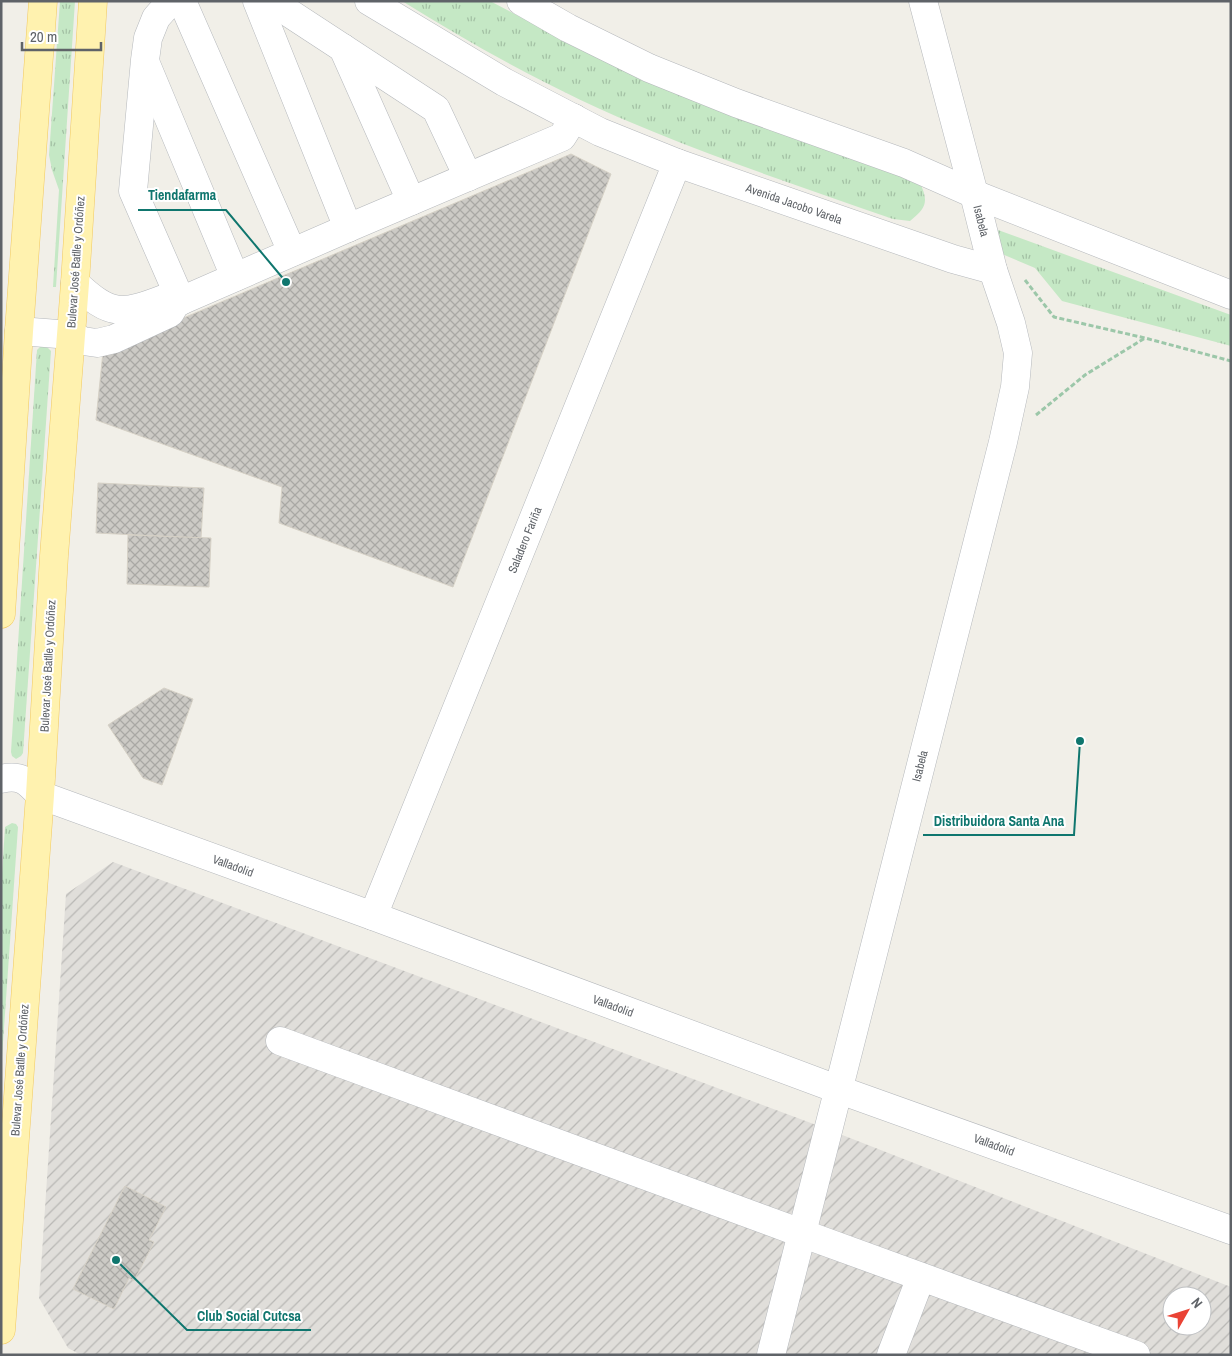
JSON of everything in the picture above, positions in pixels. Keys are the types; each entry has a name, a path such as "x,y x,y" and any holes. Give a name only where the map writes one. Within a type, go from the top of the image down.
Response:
{"main road":[{"path":"1,614 18,331 43,1"},
{"name":"Bulevar José Batlle y Ordóñez","path":"1,1330 40,795 54,556 75,283 93,1"}],"street":[{"path":"171,1 156,18 148,38 133,191 178,302"},
{"path":"182,1 292,252"},
{"path":"257,1 348,228"},
{"path":"271,1 436,109 468,177"},
{"name":"Avenida Jacobo Varela","path":"369,1 504,82 600,132 677,163 953,259 992,270"},
{"path":"520,1 568,28 649,68 736,103 904,163 974,194 1231,295"},
{"name":"Isabela","path":"771,1355 837,1089 1003,442 1015,387 1018,353 1011,323 992,270 923,1"},
{"path":"343,48 411,201"},
{"path":"145,60 235,277"},
{"path":"18,331 71,335 96,343 114,339 170,314 178,302 562,137 574,118"},
{"name":"Saladero Fariña","path":"373,916 677,163"},
{"path":"75,283 88,295 113,309 130,311 166,298 178,302"},
{"name":"Valladolid","path":"1,778 10,776 25,780 40,795 373,916 837,1089 1231,1230"},
{"path":"280,1041 1136,1355"},
{"path":"891,1355 921,1277"}],"path":[{"path":"992,270 1027,281 1054,317 1145,338 1231,361"},
{"path":"1003,442 1085,375 1145,338"}],"shaded area":[{"path":"113,862 827,1129 1231,1287 1231,1355 81,1355 68,1348 39,1298 66,894"}],"green space":[{"path":"60,1 75,1 56,287 53,287 59,190 49,155"},
{"path":"402,1 490,1 576,46 920,183 925,200 923,208 910,221 893,219 683,144 589,104 525,72 463,38"},
{"path":"998,230 1231,315 1231,346 1062,301 1035,268 1002,254"},
{"path":"42,345 45,345 51,351 23,753 16,759 12,756 11,752 37,350"},
{"path":"12,823 18,827 1,1071 1,889 5,827"}],"building":[{"path":"571,154 611,174 453,587 279,523 282,487 96,420 103,352"},
{"path":"98,483 204,488 201,538 96,533"},
{"path":"128,535 211,538 209,587 127,584"},
{"path":"164,688 193,699 162,785 143,778 108,725"},
{"path":"125,1186 166,1207 149,1240 154,1242 134,1281 129,1278 114,1309 73,1289"}],"place":[{"name":"Tiendafarma","path":"286,282"},
{"name":"Distribuidora Santa Ana","path":"1080,741"},
{"name":"Club Social Cutcsa","path":"116,1260"}]}
